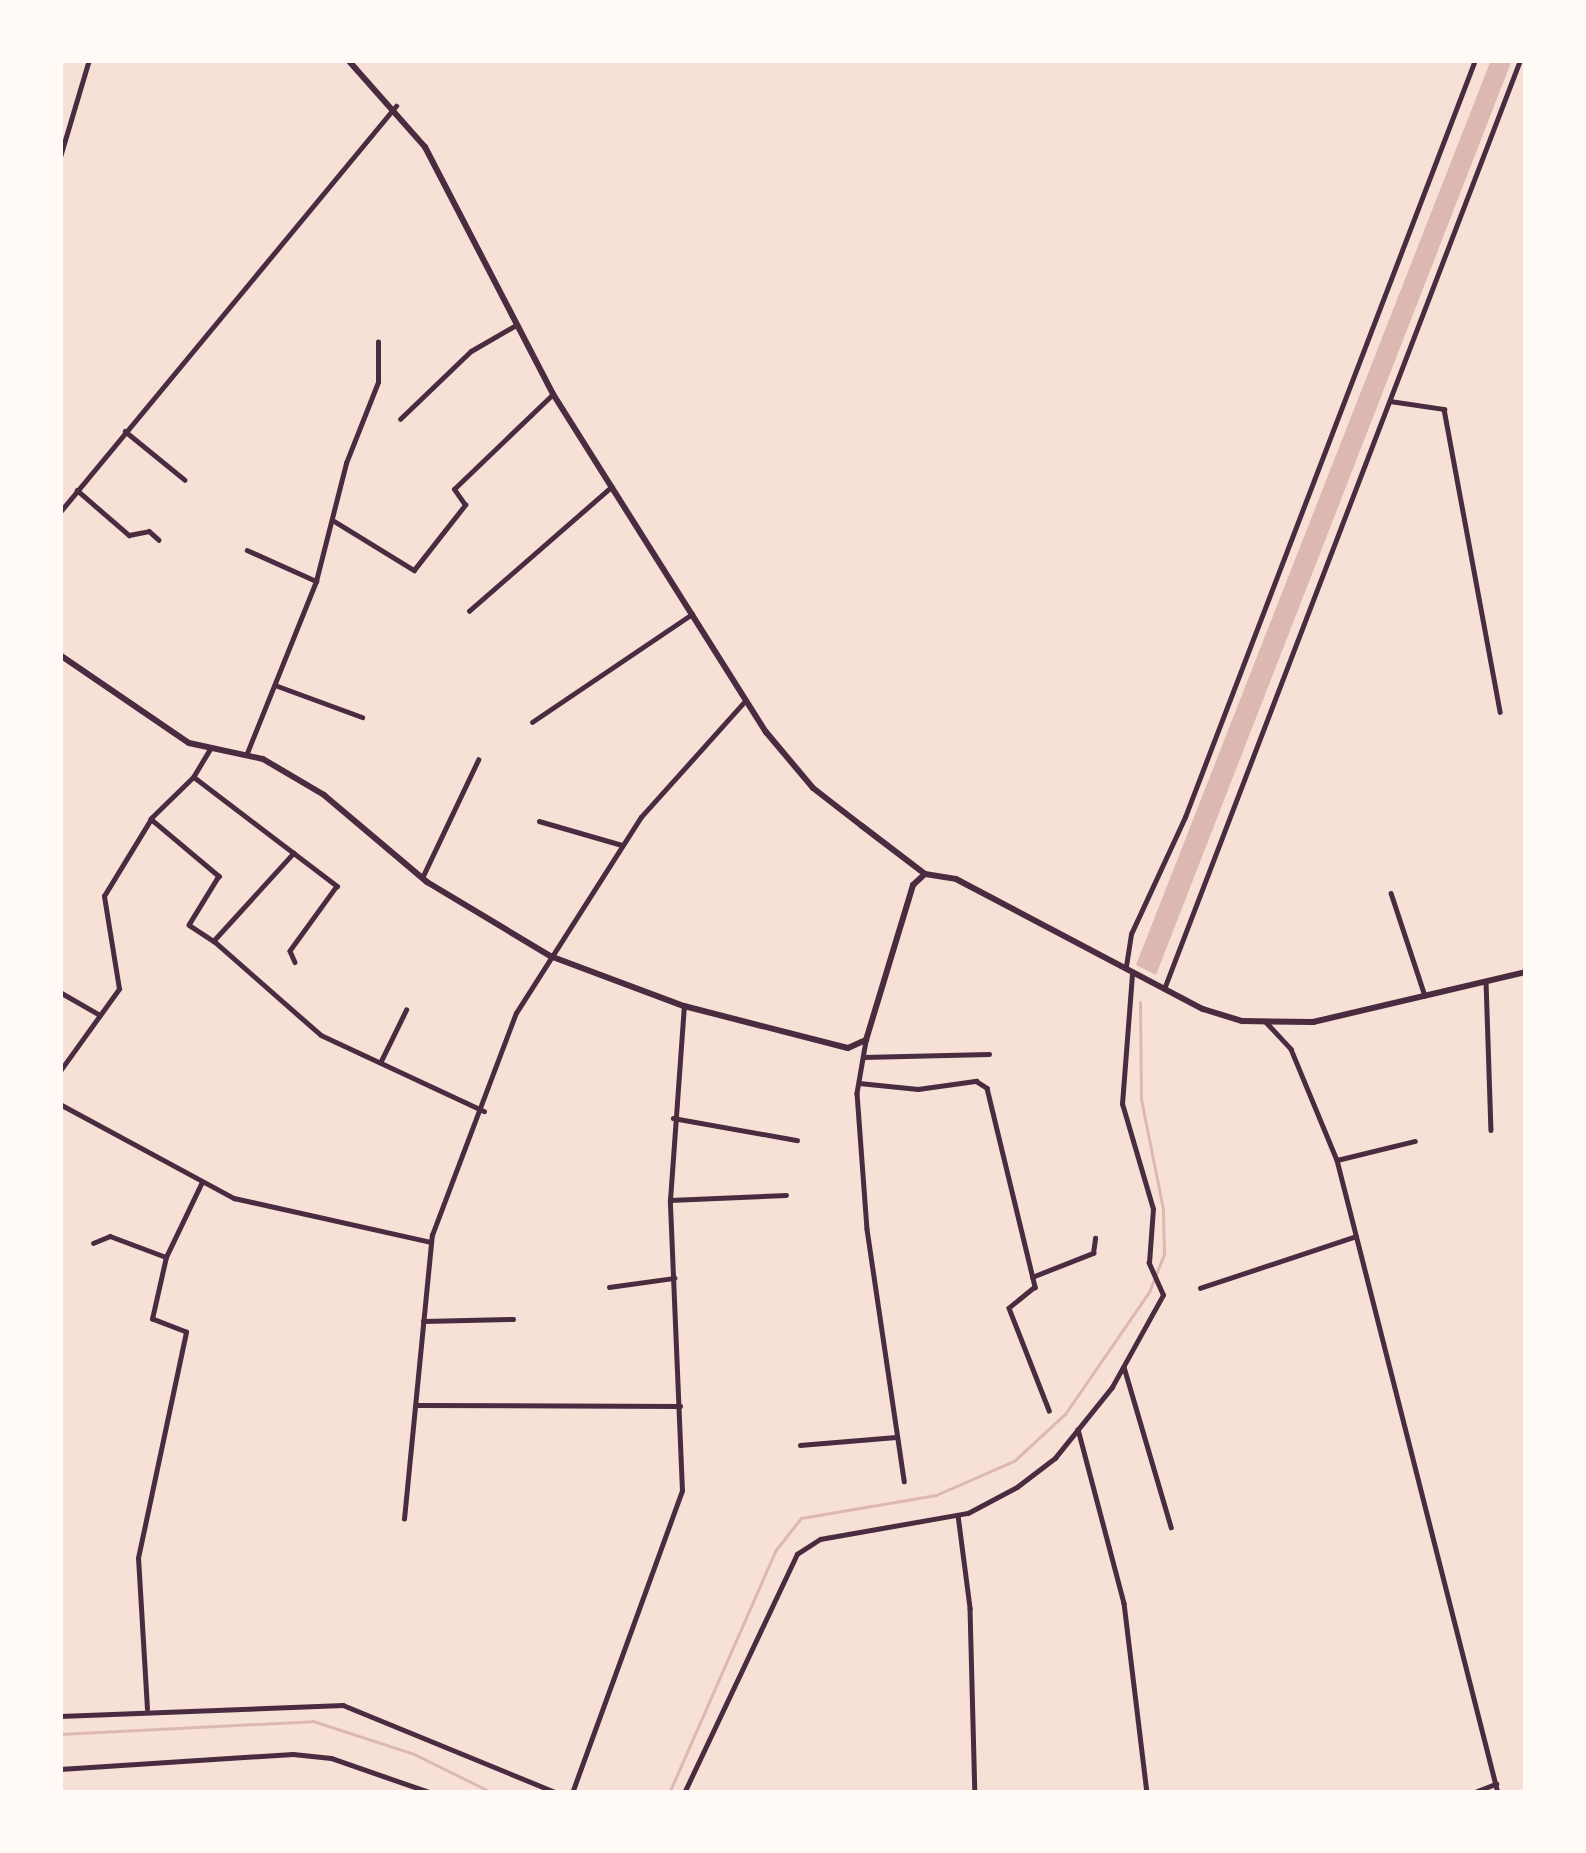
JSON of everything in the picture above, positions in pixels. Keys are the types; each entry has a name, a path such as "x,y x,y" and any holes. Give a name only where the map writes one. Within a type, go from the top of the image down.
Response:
{"street":[{"path":"60,157 89,60"},
{"path":"348,60 396,106 553,394 745,700 814,788 925,874 956,878 1203,1009 1267,1022 1313,1022 1526,972"},
{"path":"684,1793 796,1554 820,1539 958,1515 1017,1487 1078,1429 1124,1367 1163,1295 1149,1263 1153,1209 1120,1085 1131,934 1185,817 1475,60"},
{"path":"1164,989 1520,60"},
{"path":"60,512 396,106"},
{"path":"400,419 471,351 516,325"},
{"path":"247,753 316,581 378,382 378,342"},
{"path":"333,520 414,570 465,506 454,489 553,394"},
{"path":"1390,401 1431,401 1444,410 1500,712"},
{"path":"125,431 185,480"},
{"path":"469,611 611,488"},
{"path":"77,490 129,535 149,531 159,540"},
{"path":"247,550 316,581"},
{"path":"532,722 692,614"},
{"path":"60,655 210,750 247,753 324,795 422,878 550,956 684,1006 848,1048 866,1040"},
{"path":"275,685 362,716"},
{"path":"404,1519 431,1242 443,1189 484,1111 516,1013 622,845 745,700"},
{"path":"60,1071 121,979 104,896 151,819 194,777 210,750"},
{"path":"422,878 478,760"},
{"path":"194,777 337,890 290,950 295,962"},
{"path":"151,819 219,876 189,925 214,941 321,1036 484,1111"},
{"path":"539,821 622,845"},
{"path":"214,941 294,853"},
{"path":"904,1481 867,1229 859,1083 866,1040 914,885 925,874"},
{"path":"1391,893 1425,996"},
{"path":"1486,981 1491,1130"},
{"path":"60,992 100,1015"},
{"path":"572,1793 677,1512 681,1406 670,1201 684,1006"},
{"path":"381,1061 406,1010"},
{"path":"1267,1022 1292,1049 1337,1160 1498,1793"},
{"path":"863,1057 989,1054"},
{"path":"859,1083 918,1089 976,1081 987,1088 1034,1289 1009,1308 1049,1410"},
{"path":"60,1104 202,1182 281,1211 431,1242"},
{"path":"673,1118 797,1139"},
{"path":"1337,1160 1415,1141"},
{"path":"147,1709 138,1558 186,1331 152,1318 166,1257 202,1182"},
{"path":"670,1201 786,1195"},
{"path":"93,1243 110,1236 166,1257"},
{"path":"1201,1288 1356,1236"},
{"path":"1032,1277 1093,1253 1095,1238"},
{"path":"609,1287 674,1278"},
{"path":"423,1321 513,1319"},
{"path":"1124,1367 1171,1527"},
{"path":"416,1405 681,1406"},
{"path":"1078,1429 1124,1603 1147,1793"},
{"path":"800,1445 896,1437"},
{"path":"958,1515 970,1608 975,1793"},
{"path":"60,1716 147,1709 343,1705 558,1793"},
{"path":"60,1768 293,1754 331,1757 432,1793"},
{"path":"1472,1793 1496,1784"}],"shaded area":[{"path":"1491,60 1512,60 1156,975 1136,965"}],"waterway":[{"path":"669,1793 775,1551 801,1518 936,1495 1014,1461 1065,1414 1149,1292 1164,1254 1163,1209 1141,1099 1140,1002"},
{"path":"60,1734 313,1721 414,1754 493,1793"}]}
